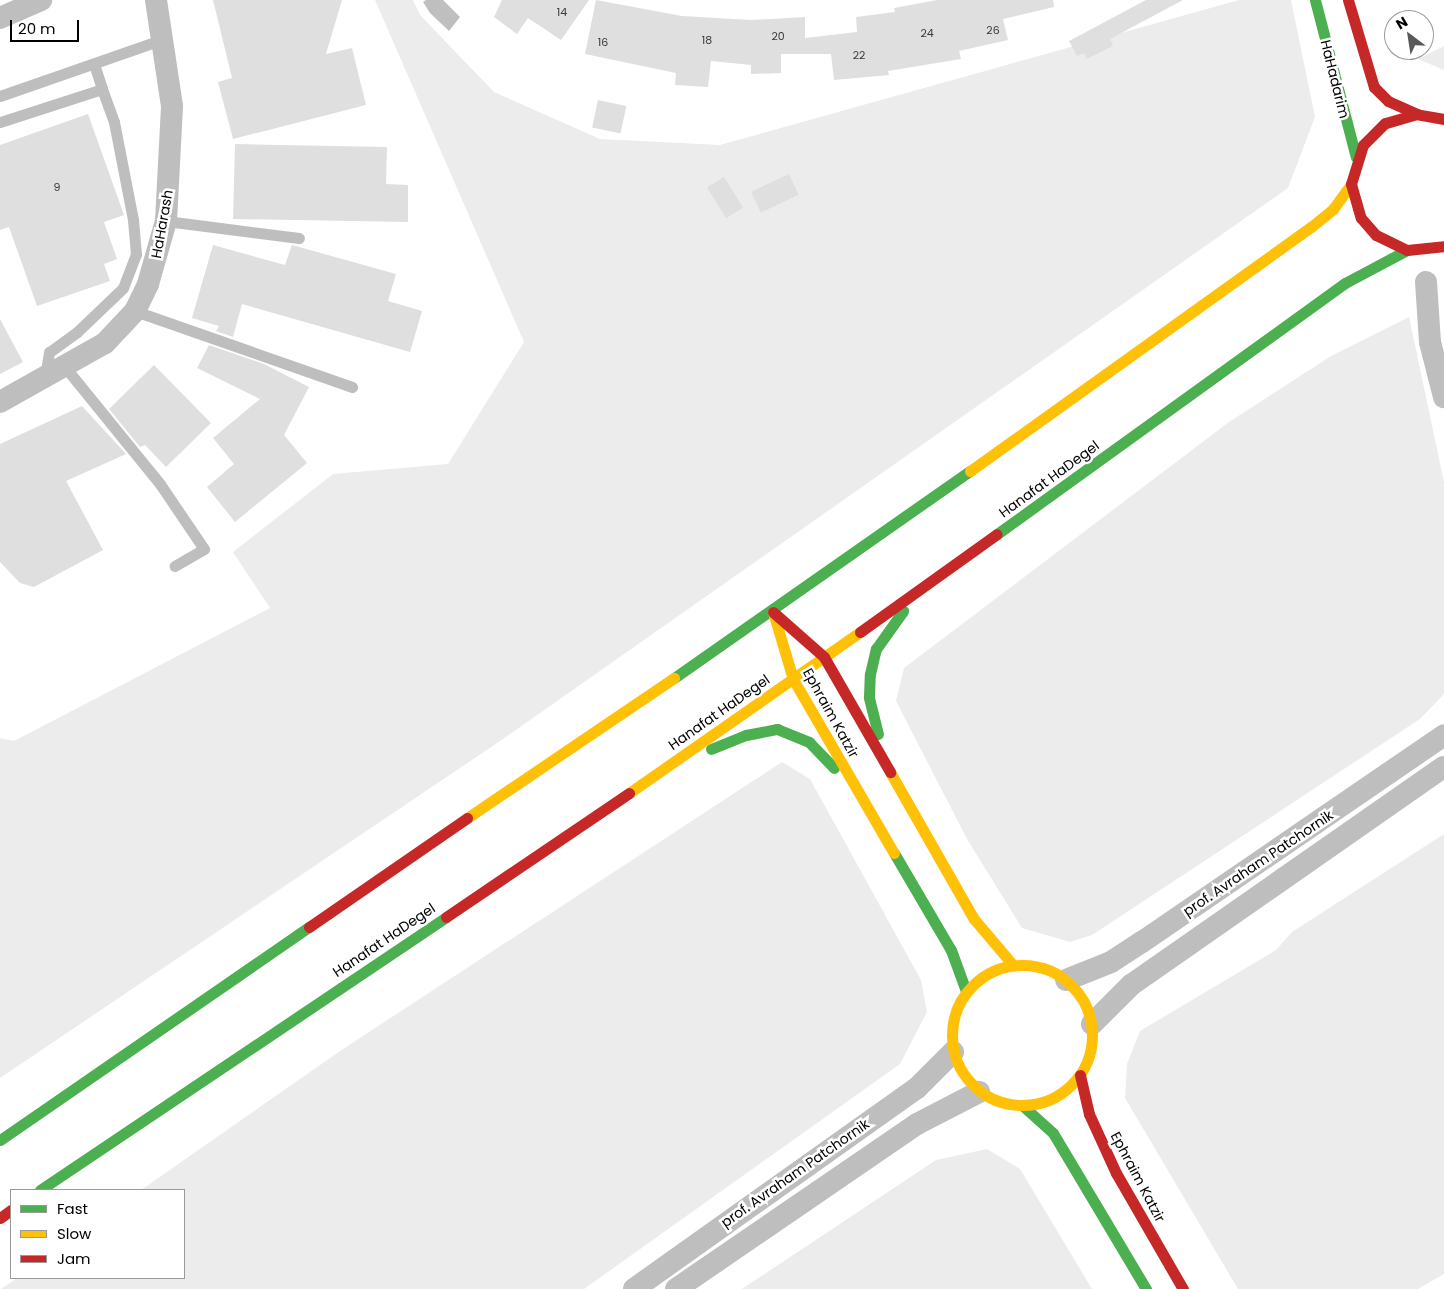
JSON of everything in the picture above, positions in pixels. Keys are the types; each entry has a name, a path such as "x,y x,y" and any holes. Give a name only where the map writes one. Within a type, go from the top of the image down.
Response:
{"main road":[{"name":"HaHadarim","path":"1315,0 1356,157"},
{"path":"1348,0 1374,87 1388,101 1417,114 1444,119"},
{"path":"0,1140 539,768 773,612 1311,227 1333,209 1351,184 1356,157 1362,145 1385,123 1417,114"},
{"path":"1351,184 1361,218 1376,235 1407,250 1444,246"},
{"name":"Hanafat HaDegel","path":"41,1189 793,679 939,577 1345,283 1407,250"},
{"path":"896,783 874,722 870,674 876,649 890,626 939,577"},
{"name":"Ephraim Katzir","path":"773,612 824,657 974,919 1013,965"},
{"name":"Ephraim Katzir","path":"773,612 793,679 951,950 966,991"},
{"path":"663,769 746,735 777,729 809,742 859,794"},
{"path":"1013,965 1032,965 1066,980 1083,1000 1092,1024 1088,1059 1080,1075 1055,1097 1023,1106 992,1100 978,1092 967,1081 953,1052 952,1020 966,991 995,969 1013,965"},
{"name":"Ephraim Katzir","path":"1080,1075 1089,1114 1116,1173 1183,1289"},
{"path":"1023,1106 1053,1133 1068,1154 1146,1289"}],"street":[{"path":"0,18 41,0"},
{"name":"HaHarash","path":"0,402 66,367 105,343 137,307 156,263 166,221 172,106 164,39 156,0"},
{"path":"1426,282 1430,342 1444,397"},
{"name":"prof. Avraham Patchornik","path":"1066,980 1111,962 1142,942 1444,735"},
{"name":"prof. Avraham Patchornik","path":"1092,1024 1131,985 1444,767"},
{"name":"prof. Avraham Patchornik","path":"634,1289 917,1088 953,1052"},
{"name":"prof. Avraham Patchornik","path":"676,1289 917,1124 978,1092"}],"lane":[{"path":"0,96 164,39"},
{"path":"44,379 49,352 77,332 122,288 136,254 114,122 94,64"},
{"path":"0,122 102,89"},
{"path":"166,221 299,238"},
{"path":"137,307 352,387"},
{"path":"66,367 160,484 204,548 174,566"}],"shaded area":[{"path":"375,0 413,0 420,15 494,92 600,139 720,145 1239,0 1291,0 1315,117 1288,188 503,739 0,1078 0,738 14,741 270,608 233,552 333,474 448,464 524,342"},
{"path":"426,0 443,0 460,17 449,31 430,13 423,2"},
{"path":"1444,46 1444,70 1420,60 1434,60 1434,51"},
{"path":"1409,317 1444,482 1444,694 1420,719 1092,935 1070,942 1022,928 967,839 896,701 904,668 1229,422 1331,356"},
{"path":"782,762 810,779 921,980 927,1012 900,1064 584,1289 1,1289 16,1279 185,1279 185,1189 142,1189 343,1049"},
{"path":"1444,834 1444,1274 1418,1289 1238,1289 1125,1098 1127,1064 1140,1031 1276,950 1292,932"},
{"path":"987,1149 1020,1169 1092,1289 742,1289 936,1160"}],"building":[{"path":"213,0 342,0 326,54 352,48 366,105 233,139 218,82 232,78"},
{"path":"502,0 589,0 561,40 528,18 517,34 494,17"},
{"path":"596,0 682,16 751,20 805,17 805,38 857,32 856,17 895,12 894,8 937,0 1053,0 1054,7 1003,19 1008,40 959,51 961,59 888,71 889,75 834,80 831,54 781,54 781,73 751,74 751,65 711,61 708,87 675,85 676,73 585,54"},
{"path":"1146,0 1183,0 1110,39 1113,46 1087,59 1084,53 1077,56 1069,41"},
{"path":"598,100 626,106 621,133 592,127"},
{"path":"88,114 124,215 104,222 117,259 104,264 110,281 37,306 9,227 0,230 0,145"},
{"path":"235,144 387,147 386,184 408,185 408,222 233,219"},
{"path":"789,174 799,195 761,213 751,192"},
{"path":"724,177 743,208 726,218 707,188"},
{"path":"213,245 285,265 292,245 396,274 388,301 422,311 410,352 242,304 233,337 216,331 219,326 192,318"},
{"path":"0,319 23,362 0,374"},
{"path":"209,345 264,364 309,387 284,435 307,463 235,522 207,487 234,464 213,438 260,399 197,368"},
{"path":"154,365 211,423 166,467 145,445 140,447 109,409"},
{"path":"82,406 126,454 66,481 103,550 34,587 20,583 0,562 0,444"}],"traffic: fast":[{"path":"1315,0 1356,157"},
{"path":"997,534 1345,283 1407,250"},
{"path":"674,678 970,471"},
{"path":"878,734 869,697 870,674 876,649 903,611"},
{"path":"711,749 746,735 777,729 809,742 834,768"},
{"path":"894,853 951,950 966,991"},
{"path":"41,1189 446,917"},
{"path":"0,1140 309,927"},
{"path":"1023,1106 1053,1133 1146,1289"}],"traffic: slow":[{"path":"970,471 1311,227 1333,209 1351,184"},
{"path":"773,612 793,679 894,853"},
{"path":"629,793 860,632"},
{"path":"467,818 674,678"},
{"path":"890,772 974,919 1013,965"},
{"path":"1022,965 1036,966 1049,970 1061,976 1072,985 1081,996 1087,1008 1091,1021 1092,1035 1091,1049 1087,1062 1081,1074 1072,1085 1061,1094 1049,1100 1036,1104 1022,1105 1008,1104 995,1100 983,1094 972,1085 963,1074 957,1062 953,1049 952,1035 953,1021 957,1008 963,996 972,985 983,976 995,970 1008,966 1022,965"}],"traffic: jam":[{"path":"1348,0 1374,87 1388,101 1417,114"},
{"path":"1444,119 1417,114 1385,123 1363,145 1351,184 1361,218 1376,235 1407,250 1444,246"},
{"path":"860,632 997,534"},
{"path":"773,612 824,657 890,772"},
{"path":"446,917 629,793"},
{"path":"309,927 467,818"},
{"path":"1080,1075 1089,1114 1116,1173 1183,1289"},
{"path":"0,1218 10,1211"}]}
